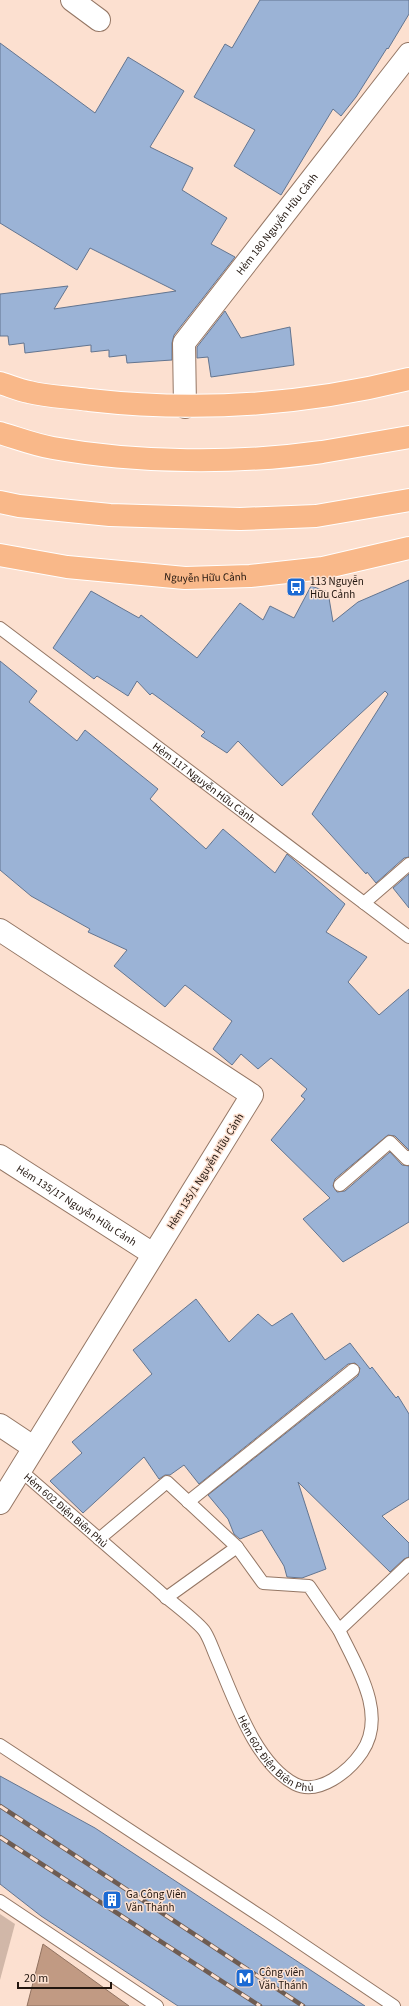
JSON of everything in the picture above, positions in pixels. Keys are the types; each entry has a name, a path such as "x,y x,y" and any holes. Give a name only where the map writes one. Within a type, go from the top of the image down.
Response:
{"main road":[{"path":"0,384 30,393 142,405 185,407 298,398 378,387 409,379"},
{"path":"0,433 52,448 116,456 195,461 256,458 321,452 409,436"},
{"path":"0,502 19,506 110,516 240,519 316,516 409,500"},
{"name":"Nguyễn Hữu Cảnh","path":"0,555 67,567 185,578 250,576 324,568 409,548"}],"street":[{"path":"72,0 98,20"},
{"name":"Hẻm 180 Nguyễn Hữu Cảnh","path":"185,407 184,343 409,54"},
{"name":"Hẻm 135/1 Nguyễn Hữu Cảnh","path":"0,930 252,1094 0,1503"},
{"name":"Hẻm 135/17 Nguyễn Hữu Cảnh","path":"0,1156 153,1254"},
{"path":"0,1426 34,1447"}],"lane":[{"name":"Hẻm 117 Nguyễn Hữu Cảnh","path":"0,628 409,937"},
{"path":"364,903 409,864"},
{"path":"340,1185 390,1142 407,1159 409,1157"},
{"path":"188,1502 353,1370"},
{"name":"Hẻm 602 Điện Biên Phủ","path":"20,1470 205,1631 251,1734 263,1756 295,1784 310,1787 324,1784 353,1764 363,1751 370,1737 372,1715 369,1699 360,1675 339,1630 309,1586 263,1583 236,1547"},
{"path":"99,1539 167,1482 236,1547 166,1598"},
{"path":"339,1630 409,1564"},
{"path":"0,1745 268,1921 394,2006"},
{"path":"0,1901 157,2006"}],"shaded area":[{"path":"0,1914 15,1924 0,1980"},
{"path":"43,1944 129,2006 27,2006"}],"building":[{"path":"260,0 409,0 409,14 388,49 387,48 356,97 341,116 333,109 281,195 234,166 255,130 194,97 225,44 232,48"},
{"path":"0,43 95,113 128,57 184,91 150,147 193,168 182,190 227,218 211,244 235,257 174,335 172,343 172,360 127,363 126,355 109,357 109,350 91,352 91,345 25,353 24,343 9,345 8,336 0,336 0,294 68,286 54,309 176,291 90,248 77,270 0,223"},
{"path":"225,311 241,338 290,327 294,365 211,377 208,357 197,358 197,347"},
{"path":"409,580 409,857 404,858 376,883 367,872 366,874 312,814 388,694 385,691 282,786 238,741 227,753 201,736 205,732 152,693 150,695 137,681 128,696 97,676 94,679 53,648 91,591 139,618 141,615 197,658 240,603 263,620 270,606 294,618 311,586 328,592 333,622 358,602"},
{"path":"0,661 37,691 29,702 77,741 85,730 158,789 150,799 206,849 223,829 275,873 287,854 345,904 326,932 367,957 348,982 379,1015 409,989 409,1150 395,1136 388,1135 335,1179 333,1186 337,1192 345,1191 390,1152 402,1165 409,1166 409,1222 343,1262 303,1219 330,1198 271,1140 305,1099 301,1096 307,1089 271,1058 258,1069 241,1054 232,1065 213,1049 232,1021 185,985 165,1007 114,966 127,950 88,932 90,929 31,896 0,870"},
{"path":"409,874 409,908 393,888"},
{"path":"196,1299 229,1342 258,1314 272,1326 292,1313 325,1360 350,1343 370,1369 372,1367 396,1398 398,1396 409,1414 409,1499 382,1516 409,1543 409,1557 404,1559 390,1572 298,1482 326,1569 302,1578 287,1577 284,1566 262,1530 240,1539 234,1534 228,1519 208,1495 358,1376 360,1368 355,1363 348,1364 199,1484 184,1465 170,1475 165,1475 159,1479 144,1457 83,1513 50,1481 82,1453 72,1442 152,1374 133,1350"},
{"name":"Ga Công Viên Văn Thánh","path":"0,1776 95,1828 365,2006 178,2006 41,1916 0,1884"}],"railway":[{"path":"0,1806 303,2006"},
{"path":"0,1837 260,2006"}],"place":[{"name":"113 Nguyễn Hữu Cảnh","path":"296,587"},
{"name":"Ga Công Viên Văn Thánh","path":"112,1900"},
{"name":"Công viên Văn Thánh","path":"245,1978"}]}
